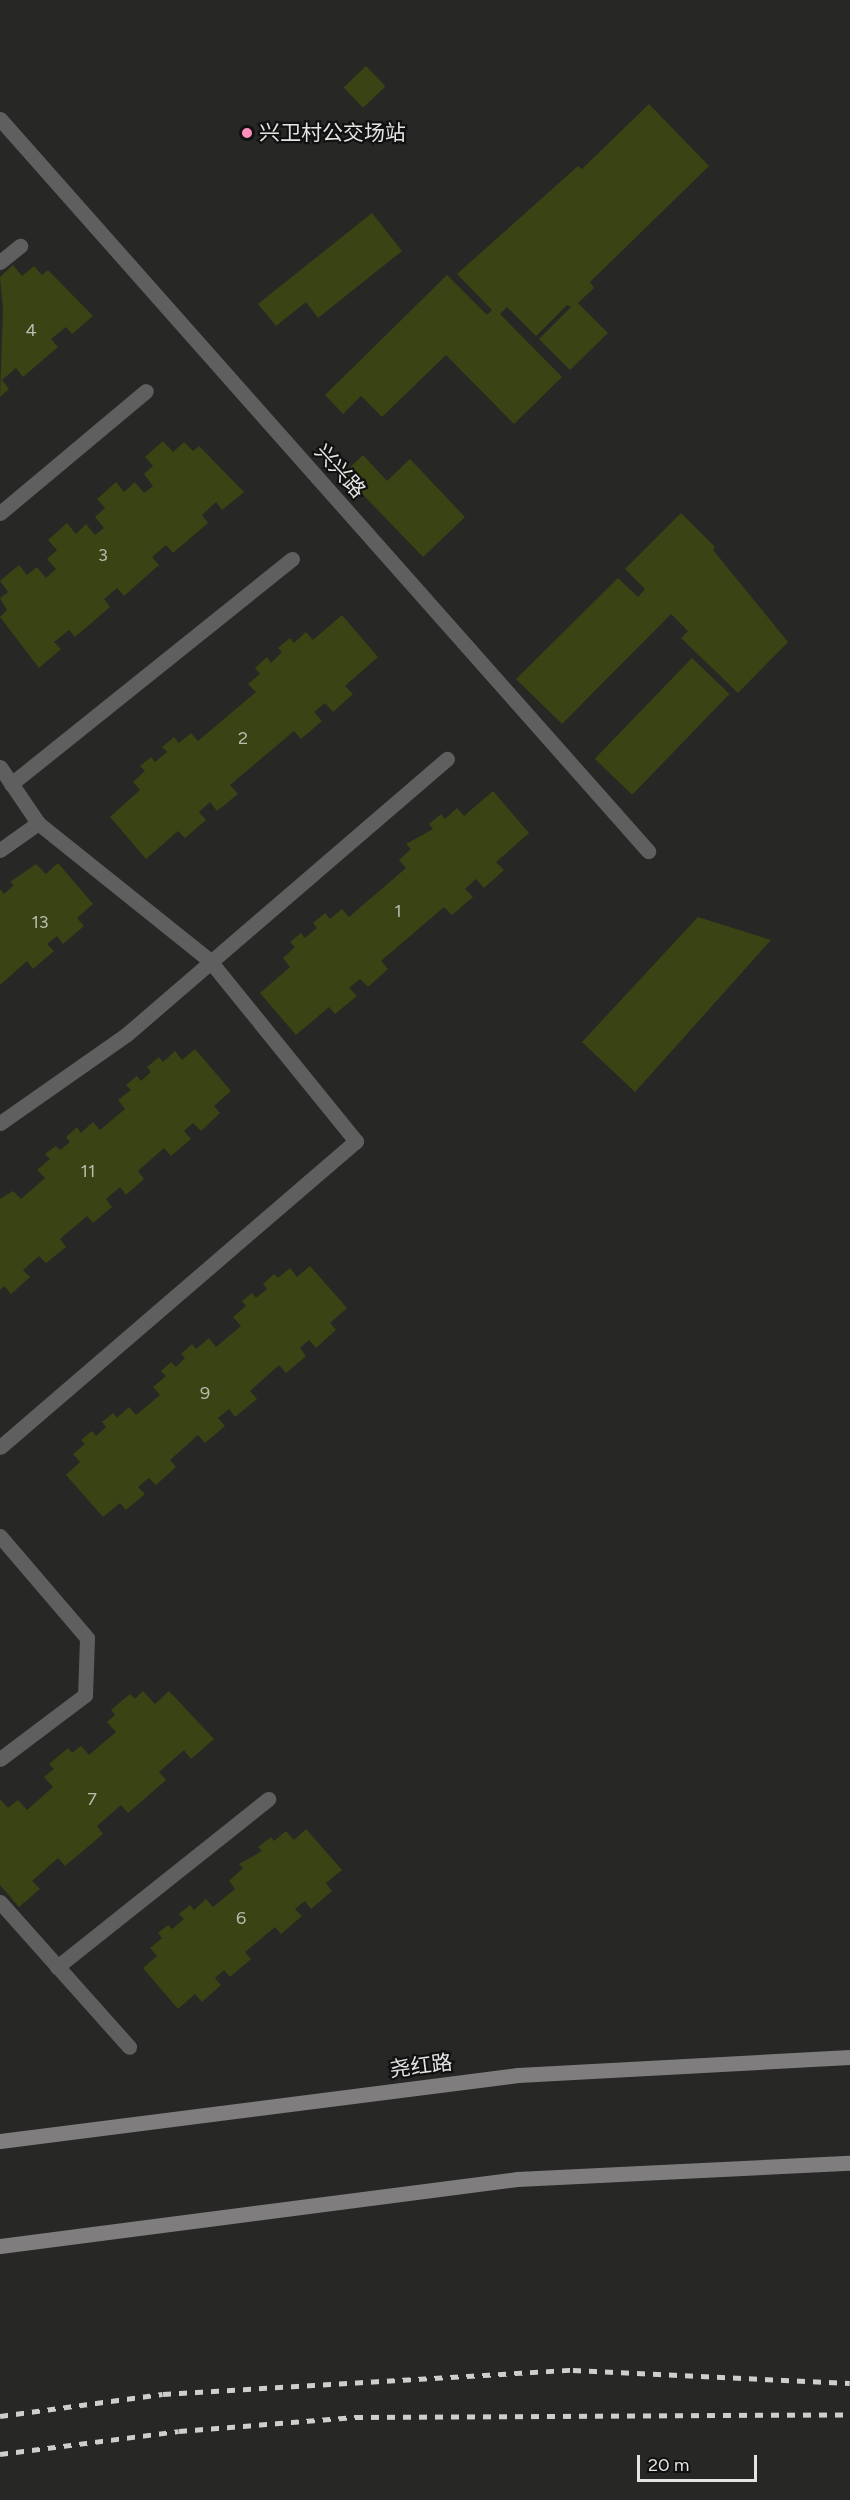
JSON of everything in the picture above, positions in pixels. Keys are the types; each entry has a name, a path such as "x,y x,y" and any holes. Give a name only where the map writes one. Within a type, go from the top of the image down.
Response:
{"main road":[{"name":"尧红路","path":"0,2141 518,2075 850,2057"},
{"path":"0,2246 517,2179 850,2163"}],"lane":[{"name":"兴兴路","path":"0,118 648,851"},
{"path":"0,262 20,246"},
{"path":"0,513 146,391"},
{"path":"12,784 292,559"},
{"path":"0,1124 128,1034 210,960 447,759"},
{"path":"0,767 38,823 210,960 356,1141 0,1448"},
{"path":"0,850 38,823"},
{"path":"0,1536 87,1638 85,1695 0,1759"},
{"path":"57,1967 268,1799"},
{"path":"0,1902 129,2047"}],"building":[{"path":"366,66 385,86 363,108 344,88"},
{"path":"649,104 709,166 590,282 594,288 578,303 608,333 570,370 539,339 571,307 567,305 536,336 507,307 500,314 562,377 514,424 446,355 382,417 361,396 343,414 325,395 447,275 487,315 492,310 457,274 578,166 582,169"},
{"path":"372,213 402,251 318,318 306,302 276,326 258,304"},
{"path":"13,265 22,276 34,266 42,275 48,270 93,316 72,334 66,327 51,339 58,347 23,377 16,368 2,380 9,389 0,397 3,309 0,277"},
{"path":"163,441 173,452 184,442 193,451 199,446 244,492 222,510 216,502 202,515 208,523 173,553 166,545 152,557 159,565 124,596 117,588 104,599 110,607 75,637 69,630 54,642 61,649 39,668 0,617 7,610 0,598 8,592 0,581 19,565 27,575 37,567 46,578 56,569 47,559 57,550 48,540 67,523 76,534 86,524 95,535 104,528 95,517 105,508 97,499 116,482 124,492 135,482 144,493 153,486 144,474 153,466 145,457"},
{"path":"363,455 387,481 410,459 465,517 423,557 343,474"},
{"path":"681,513 715,547 713,550 788,642 738,693 681,638 688,631 671,614 562,724 516,679 618,578 638,597 645,589 625,569"},
{"path":"342,615 378,657 345,686 353,694 333,712 325,703 314,712 322,721 301,739 294,731 230,785 238,794 217,811 210,802 199,812 206,820 185,838 178,831 146,859 110,817 140,790 133,782 145,771 140,766 151,757 155,762 167,752 162,747 174,737 179,743 191,733 198,741 256,692 248,684 260,674 255,668 267,657 271,663 282,652 278,648 290,638 294,643 306,632 313,640"},
{"path":"692,658 729,694 632,795 595,759"},
{"path":"493,791 529,833 496,862 504,870 484,888 476,879 465,889 473,897 452,915 444,907 381,961 388,969 368,987 360,979 349,988 357,996 335,1014 329,1007 296,1035 260,993 290,967 283,958 295,947 290,942 301,933 305,938 317,928 313,923 325,913 330,919 342,909 349,917 406,868 399,860 411,849 406,844 433,829 429,824 441,814 445,819 457,808 464,816"},
{"path":"58,863 93,904 77,918 84,926 63,944 57,936 47,944 54,951 33,969 27,961 0,985 0,889 4,894 14,885 10,882 36,864 46,874"},
{"path":"698,917 771,940 635,1092 582,1042"},
{"path":"195,1049 231,1091 214,1106 220,1113 201,1131 193,1123 184,1131 191,1139 171,1156 164,1148 138,1171 144,1179 126,1195 120,1187 106,1199 112,1207 93,1223 87,1216 60,1239 66,1247 46,1263 39,1256 23,1270 30,1277 11,1294 4,1286 0,1290 0,1199 13,1191 21,1199 45,1178 37,1170 50,1159 45,1154 56,1146 60,1150 70,1142 66,1137 77,1127 81,1133 93,1122 100,1130 125,1109 118,1100 131,1090 126,1085 137,1076 141,1081 151,1072 147,1067 159,1057 163,1062 175,1051 182,1060"},
{"path":"310,1266 347,1308 330,1323 336,1330 316,1348 309,1340 300,1348 306,1356 286,1373 279,1365 250,1391 257,1399 235,1417 229,1409 218,1418 225,1426 205,1443 198,1435 170,1460 176,1467 156,1485 149,1478 138,1487 145,1494 126,1510 120,1503 103,1517 66,1475 80,1462 73,1454 85,1444 81,1440 92,1431 96,1436 106,1427 102,1422 113,1413 117,1418 129,1407 136,1415 160,1395 153,1387 166,1376 161,1371 171,1362 176,1367 185,1358 181,1354 192,1344 196,1349 209,1338 216,1347 241,1326 233,1317 246,1306 242,1301 252,1293 256,1298 267,1289 263,1284 274,1274 278,1278 290,1268 297,1277"},
{"path":"143,1691 155,1704 169,1691 214,1739 191,1759 184,1750 159,1772 166,1780 128,1813 121,1805 97,1826 103,1834 65,1866 58,1858 32,1881 40,1889 19,1907 0,1885 0,1799 8,1808 18,1800 27,1810 53,1787 44,1777 54,1769 49,1764 68,1748 72,1753 81,1746 89,1755 116,1732 107,1722 115,1715 111,1710 130,1694 135,1699"},
{"path":"306,1829 342,1870 326,1883 332,1891 311,1909 305,1901 295,1909 302,1916 281,1934 275,1927 245,1952 251,1959 230,1977 224,1970 215,1978 221,1985 202,2002 195,1994 178,2009 143,1968 157,1956 150,1948 162,1938 158,1933 168,1925 172,1929 184,1919 179,1914 190,1905 194,1910 206,1899 213,1907 235,1889 229,1881 243,1868 239,1864 262,1851 258,1847 271,1837 274,1841 286,1831 294,1840"}],"railway":[{"path":"0,2416 163,2394 573,2370 850,2383"},
{"path":"0,2454 179,2431 355,2417 850,2414"}],"place":[{"name":"兴卫村公交场站","path":"247,133"}]}
